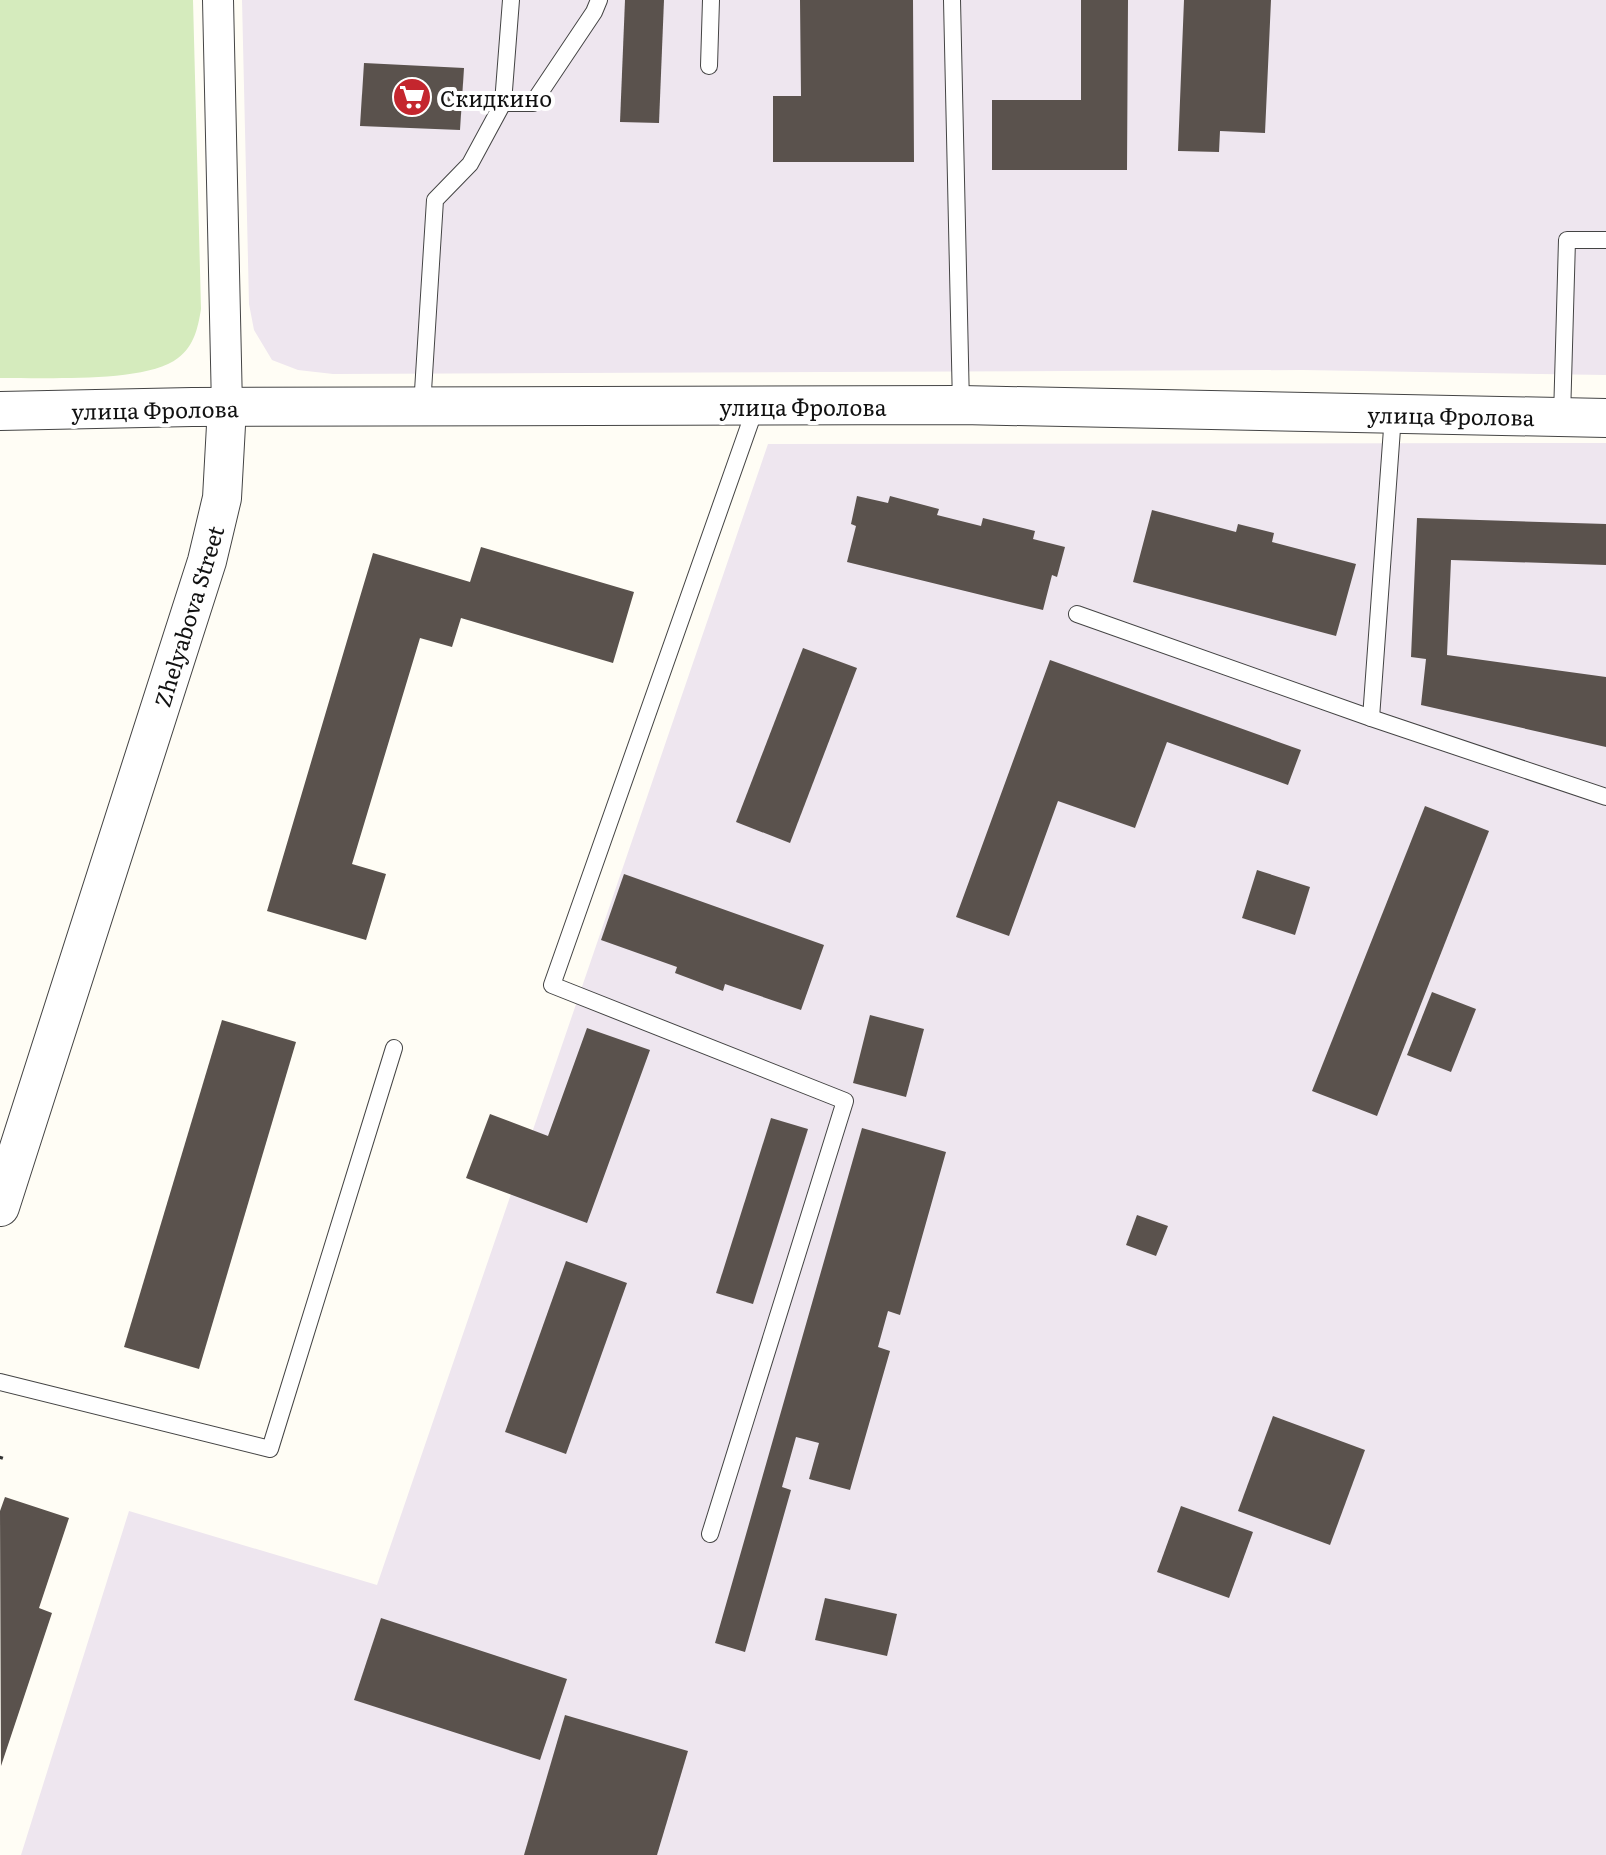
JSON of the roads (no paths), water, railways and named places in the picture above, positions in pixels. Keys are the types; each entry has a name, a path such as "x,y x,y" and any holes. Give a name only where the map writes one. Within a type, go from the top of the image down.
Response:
{"street":[{"name":"Zhelyabova Street","path":"0,1207 207,561 222,498 227,407 218,0"},
{"name":"улица Фролова","path":"0,411 227,407 961,405 1606,418"}],"lane":[{"path":"422,407 435,200 470,164 503,103 511,0"},
{"path":"503,103 533,103 599,0"},
{"path":"709,66 711,0"},
{"path":"952,0 961,405"},
{"path":"1562,417 1567,240 1606,240"},
{"path":"710,1534 845,1101 552,985 756,406"},
{"path":"1371,718 1393,415"},
{"path":"1077,614 1606,797"},
{"path":"0,1382 270,1449 394,1048"}],"place":[{"name":"Скидкино","path":"412,97"}]}
